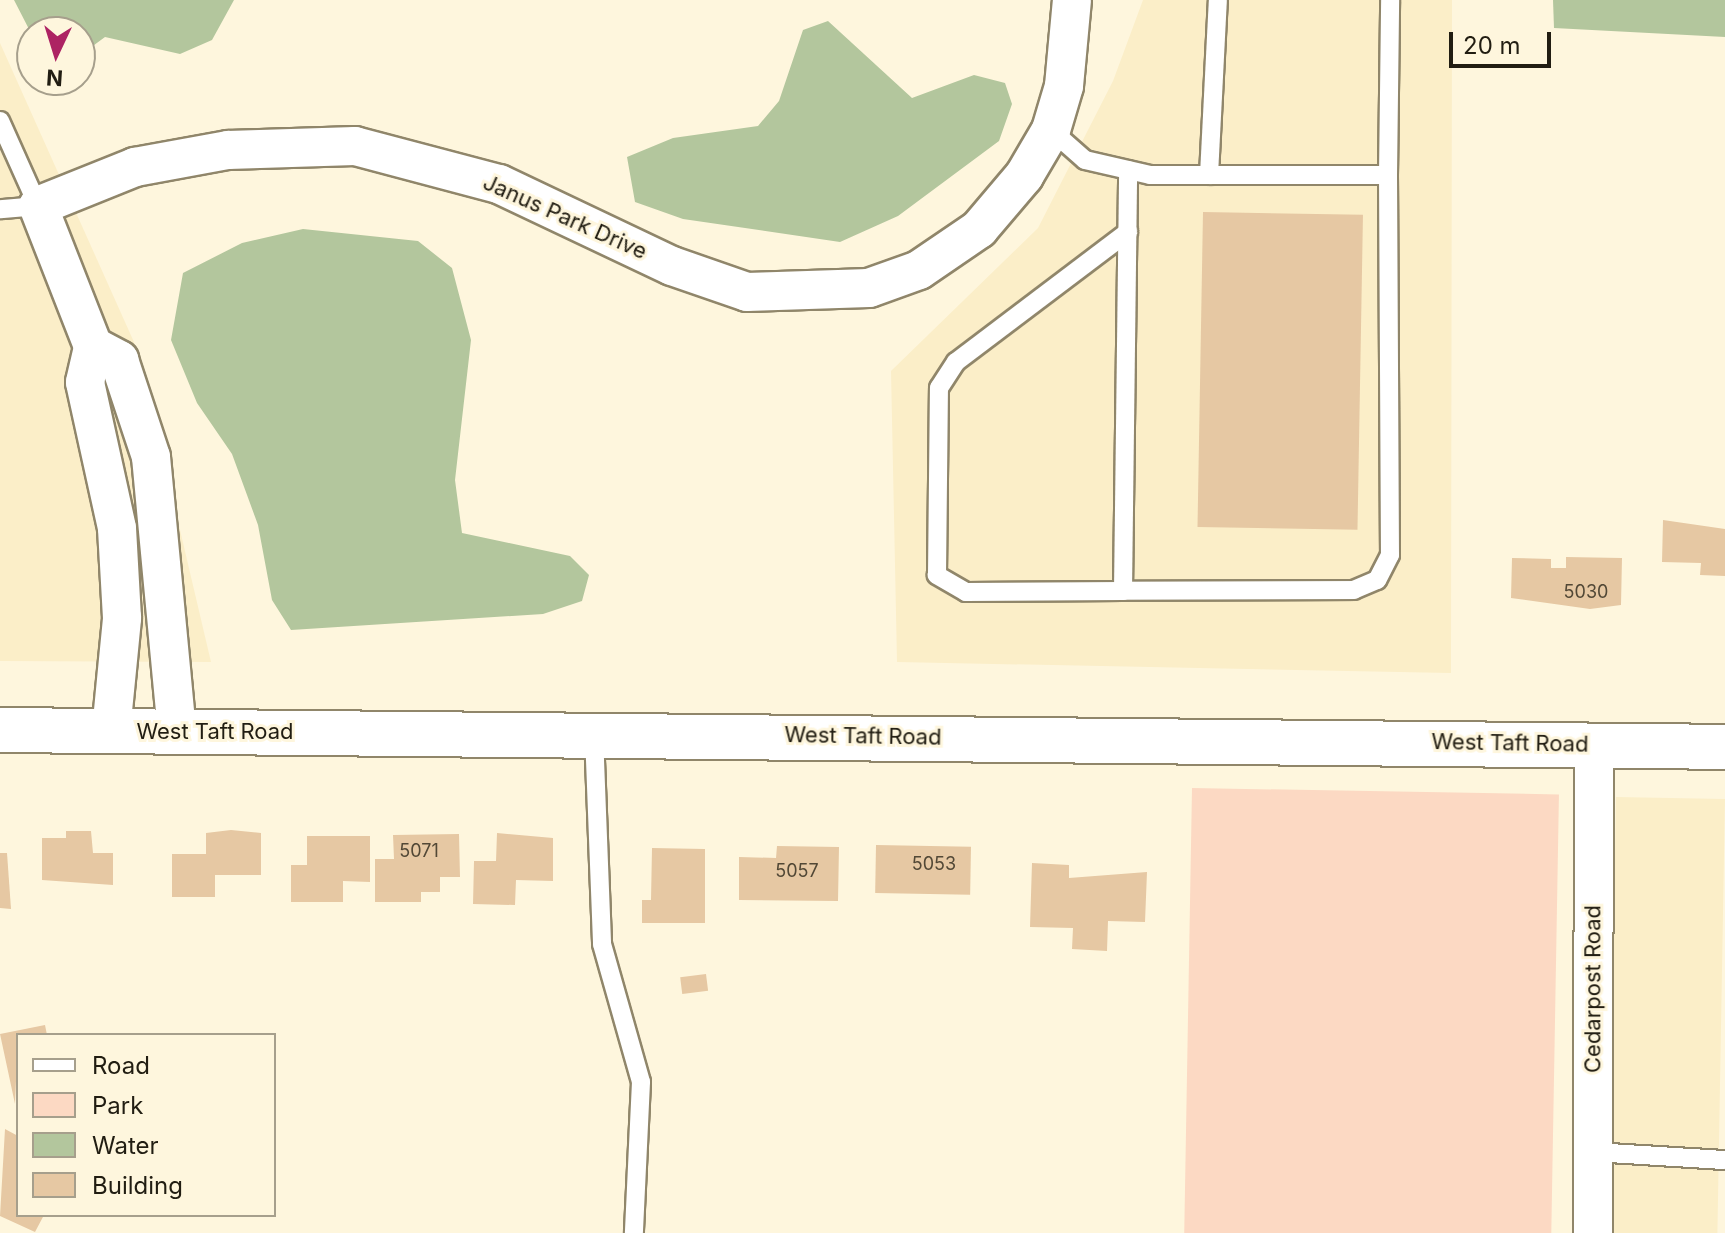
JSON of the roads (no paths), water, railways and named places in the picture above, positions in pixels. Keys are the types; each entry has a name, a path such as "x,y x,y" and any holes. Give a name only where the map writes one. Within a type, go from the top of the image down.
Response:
{"main road":[{"name":"West Taft Road","path":"0,730 1725,747"}],"street":[{"name":"Janus Park Drive","path":"38,206 135,167 228,150 355,146 499,184 672,266 747,292 802,296 869,288 919,270 979,229 1051,130 1072,0"},
{"path":"38,206 93,346 85,382 117,528 122,618 111,731"},
{"path":"93,346 119,360 151,457 177,731"},
{"name":"Cedarpost Road","path":"1593,1233 1594,744"}],"lane":[{"path":"1209,175 1218,0"},
{"path":"1128,232 956,362 939,388 937,575 944,585 966,592 1354,590 1377,580 1390,555 1390,0"},
{"path":"0,121 38,206 0,209"},
{"path":"1051,130 1085,160 1128,170 1209,175 1388,175"},
{"path":"1123,591 1128,170"},
{"path":"594,734 602,944 641,1082 634,1233"},
{"path":"1593,1152 1725,1160"}],"water":[{"path":"14,0 234,0 212,40 180,54 105,37 96,44 96,16 22,16"},
{"path":"1553,0 1725,0 1725,37 1554,28"},
{"path":"828,21 912,98 974,75 1005,83 1012,104 999,141 898,216 840,242 683,219 635,202 627,157 673,138 758,126 779,101 803,30"},
{"path":"303,229 418,241 452,268 471,340 455,480 462,533 570,556 589,575 582,601 543,614 291,630 272,600 258,525 232,454 197,403 171,340 183,273 242,243"}]}
